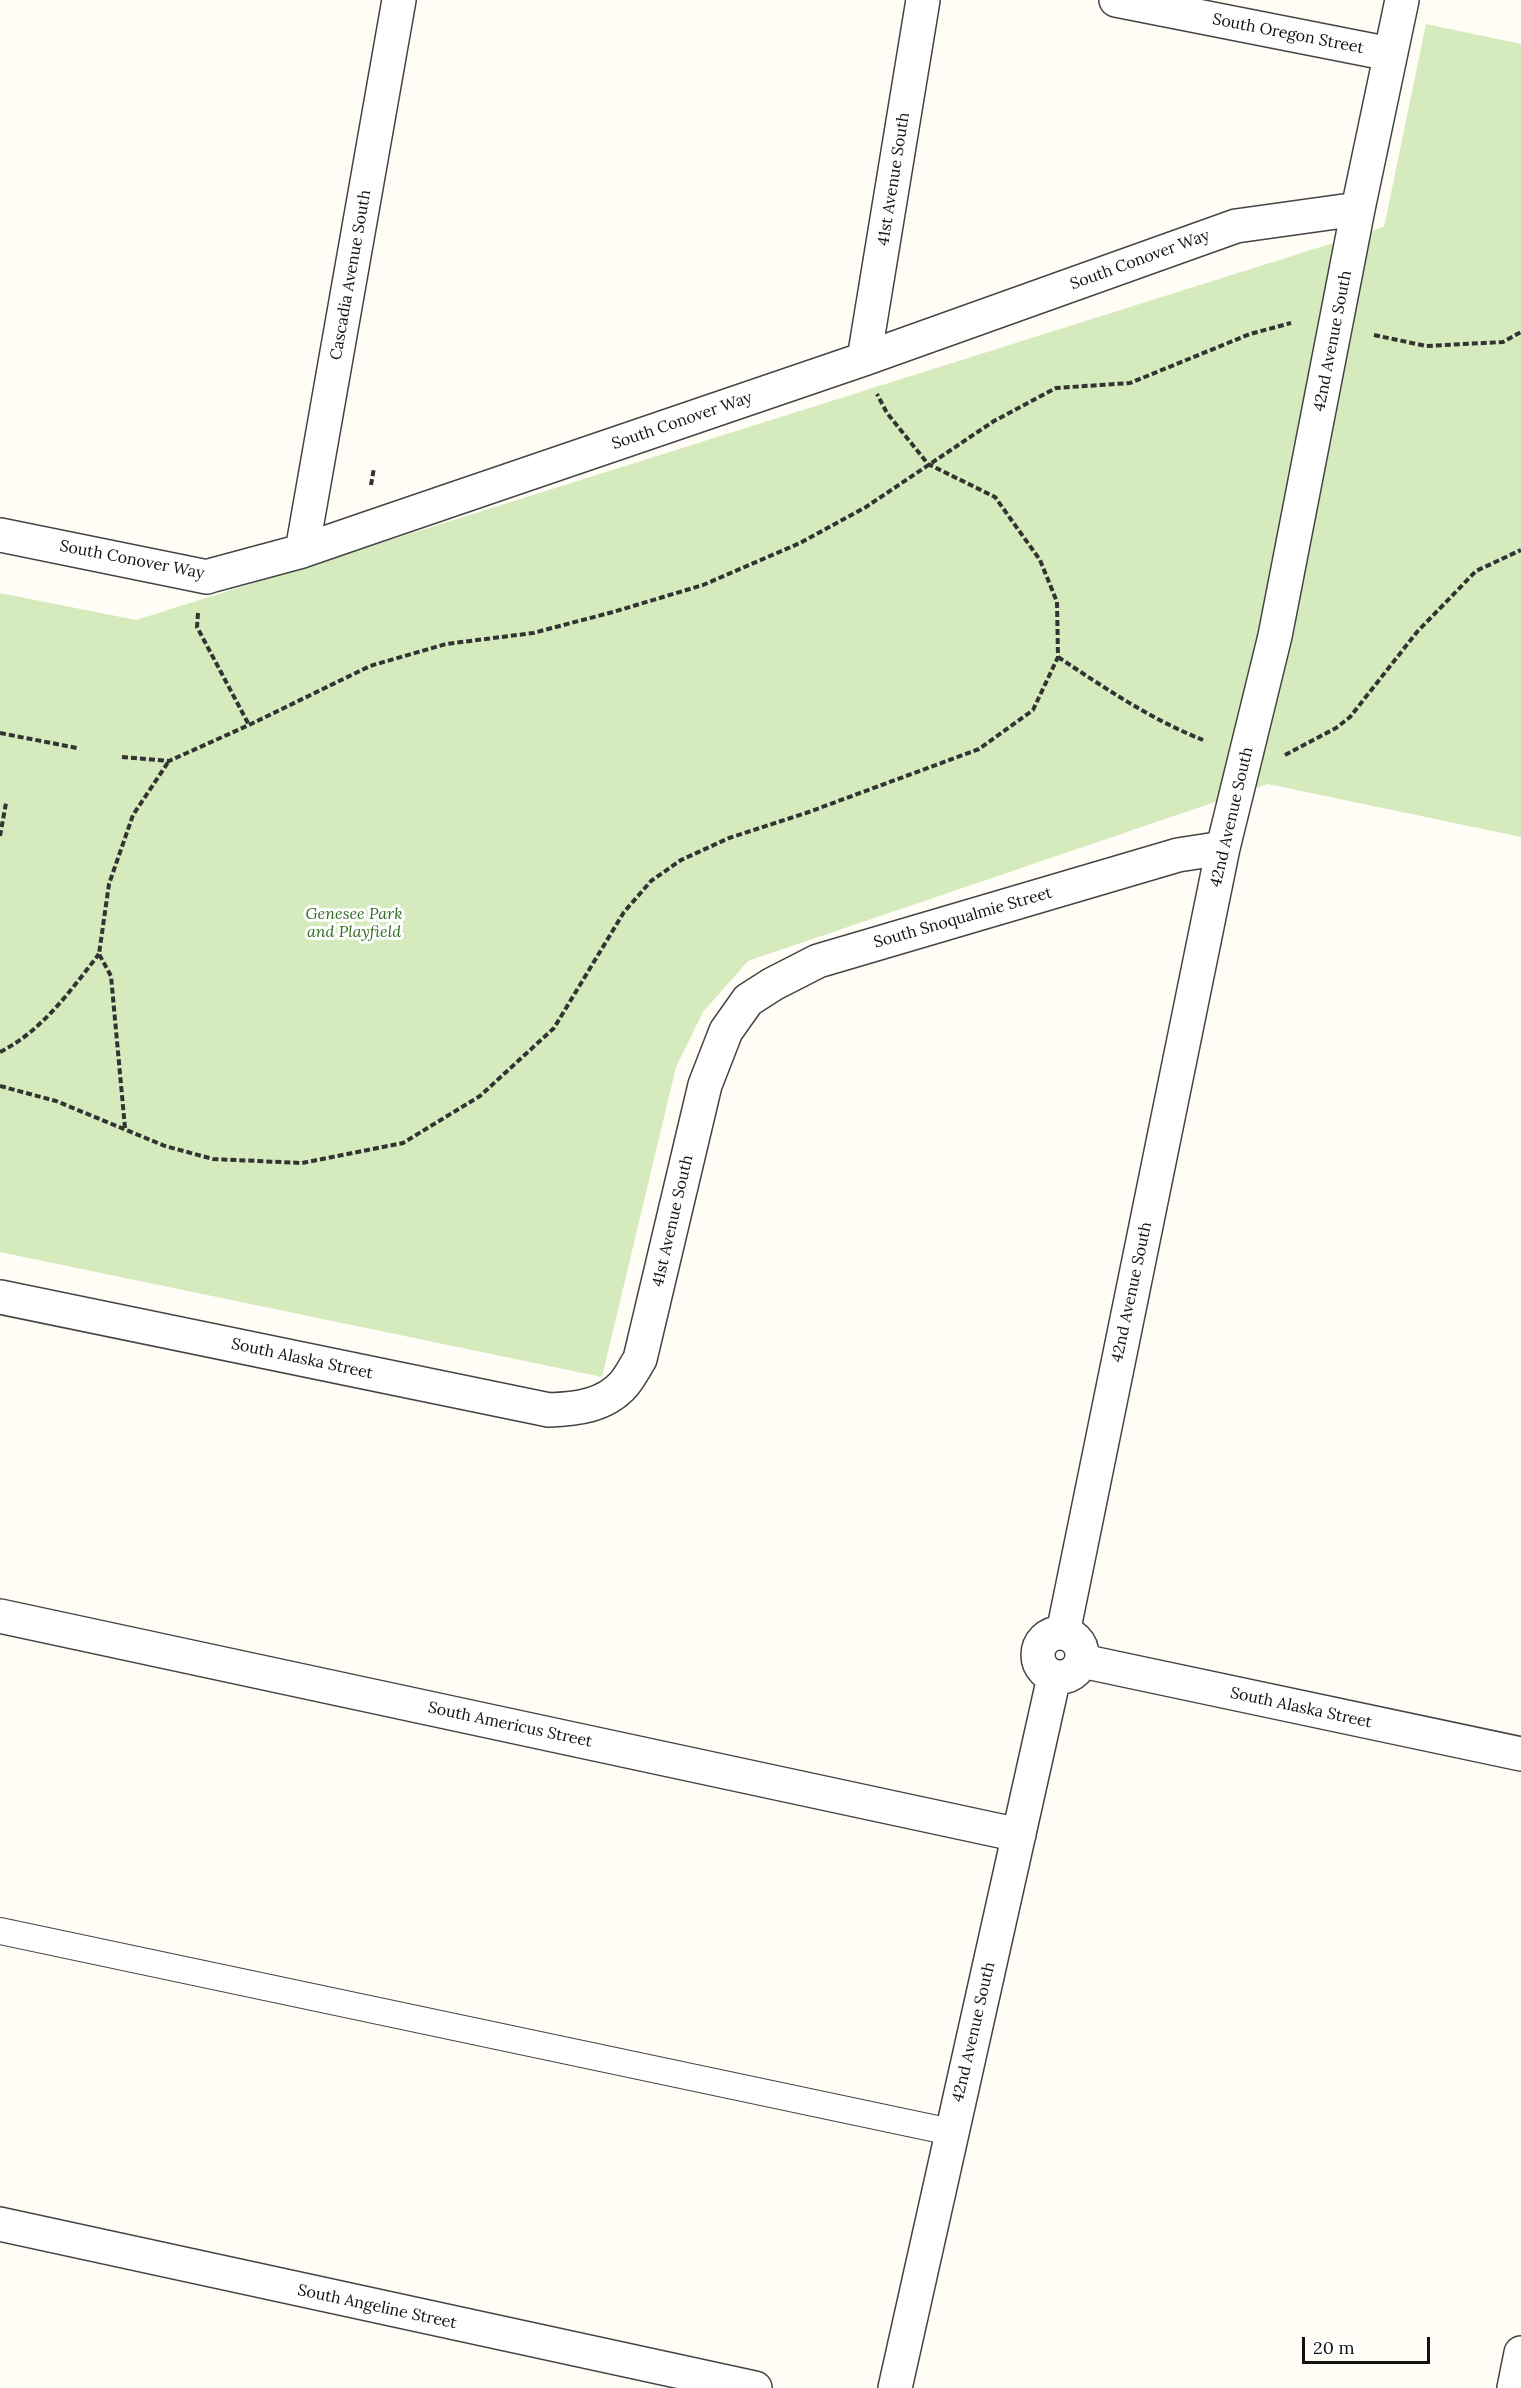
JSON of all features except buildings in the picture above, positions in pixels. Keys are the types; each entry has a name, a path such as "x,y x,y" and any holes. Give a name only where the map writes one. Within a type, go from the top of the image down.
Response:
{"street":[{"name":"Cascadia Avenue South","path":"302,550 399,0"},
{"name":"41st Avenue South","path":"868,371 924,0"},
{"name":"South Oregon Street","path":"1116,0 1390,54"},
{"name":"42nd Avenue South","path":"1063,1633 1223,848 1275,636 1358,209 1402,0"},
{"name":"South Conover Way","path":"0,535 207,577 302,550 868,371 1236,226 1358,209"},
{"name":"South Snoqualmie Street","path":"726,1031 748,1000 773,984 818,961 1178,855 1223,848"},
{"name":"41st Avenue South","path":"604,1400 624,1384 640,1359 705,1085 726,1031"},
{"name":"South Alaska Street","path":"0,1297 549,1410 577,1409 604,1400"},
{"name":"South Americus Street","path":"0,1616 1019,1835"},
{"path":"1063,1633 1078,1642 1082,1649 1082,1661 1072,1675 1065,1678 1054,1677 1040,1666 1038,1652 1044,1639 1063,1633"},
{"name":"South Alaska Street","path":"1082,1661 1521,1754"},
{"name":"42nd Avenue South","path":"895,2388 1054,1677"},
{"name":"South Angeline Street","path":"0,2224 755,2388"},
{"path":"1514,2388 1521,2353"}],"lane":[{"path":"0,1931 951,2132"}],"path":[{"path":"122,757 169,761 370,666 446,644 533,633 703,585 800,543 866,507 994,421 1056,388 1130,383 1250,333 1291,323"},
{"path":"1363,333 1426,346 1503,342 1521,332"},
{"path":"0,1086 56,1101 165,1146 213,1160 302,1163 403,1143 480,1096 554,1028 624,912 651,881 681,860 729,838 806,813 979,749 1034,710 1058,657 1057,602 1040,560 995,496 927,464 887,413 868,371"},
{"path":"1285,755 1336,728 1350,717 1417,632 1476,571 1521,550"},
{"path":"199,608 197,627 249,725"},
{"path":"1058,657 1136,708 1172,728 1203,740"},
{"path":"0,733 77,748"},
{"path":"0,1053 12,1046 58,1006 99,954 109,884 133,815 169,761"},
{"path":"0,837 6,803"},
{"path":"99,954 111,976 125,1128"}],"green space":[{"name":"Genesee Park and Playfield","path":"1426,24 1521,44 1521,837 1268,784 748,961 703,1012 676,1067 602,1377 0,1252 0,593 136,620 1384,227"}]}
